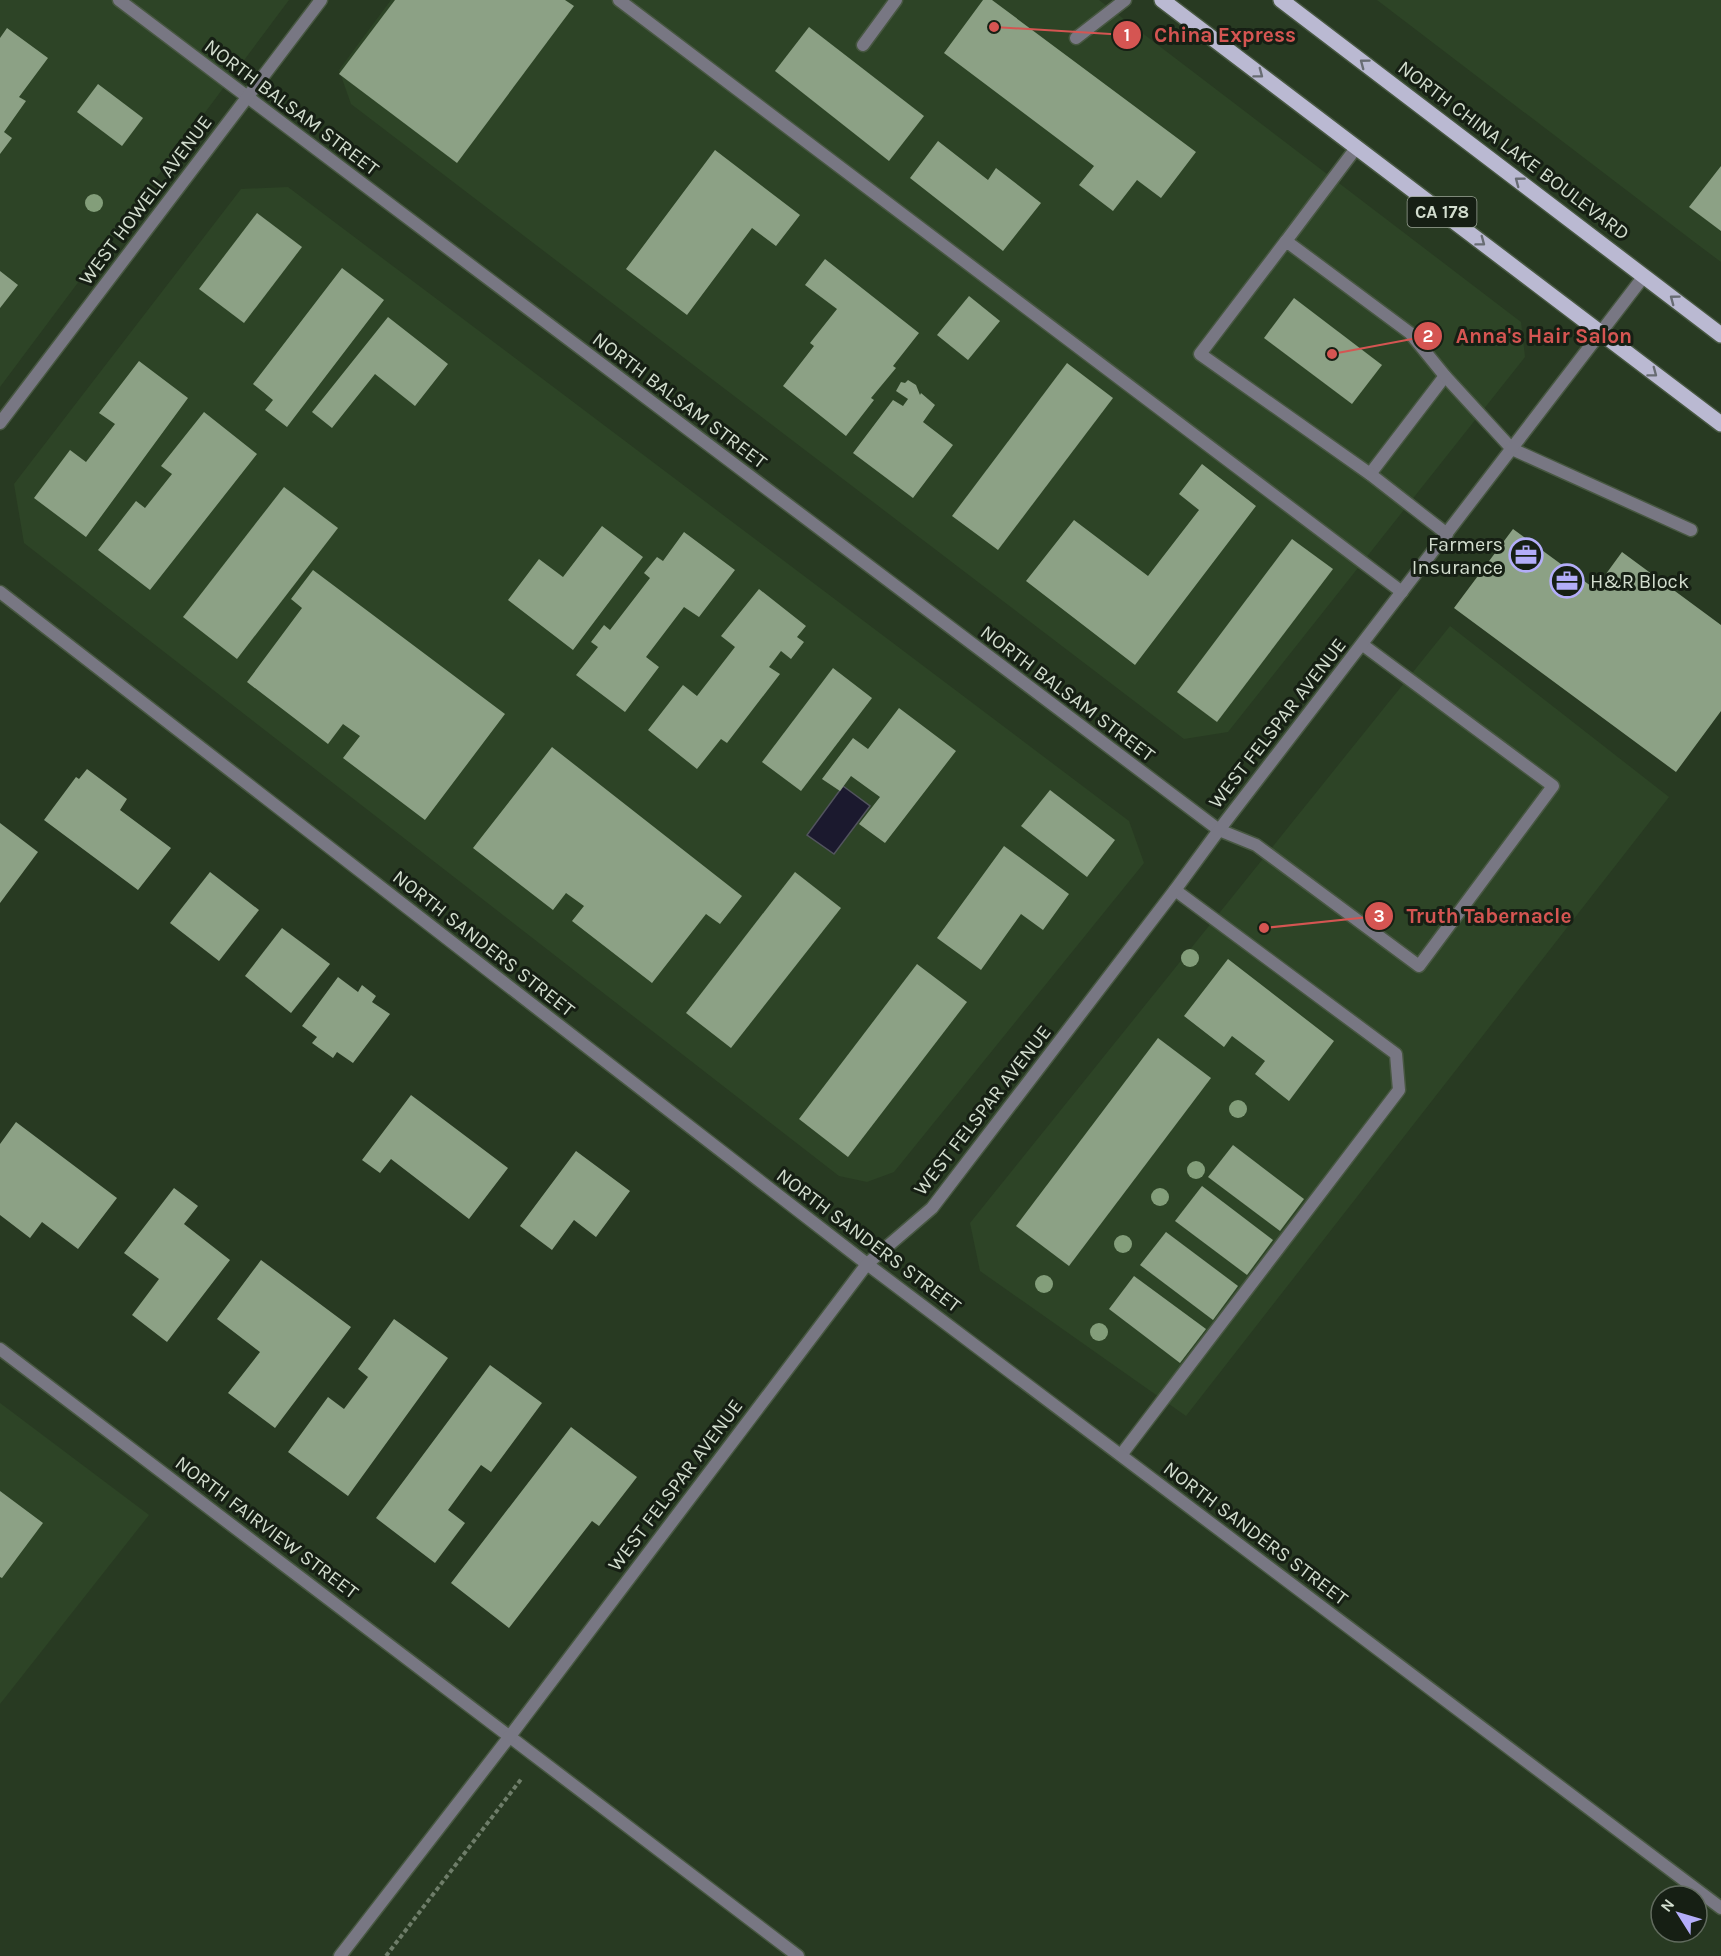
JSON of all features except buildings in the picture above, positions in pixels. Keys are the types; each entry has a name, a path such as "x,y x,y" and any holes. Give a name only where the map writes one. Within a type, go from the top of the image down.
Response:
{"main road":[{"name":"CA 178","path":"1162,0 1721,424"},
{"name":"NORTH CHINA LAKE BOULEVARD","path":"1281,0 1721,334"}],"street":[{"name":"NORTH BALSAM STREET","path":"119,0 1219,830 1256,845 1419,966 1553,786 1363,645"},
{"name":"WEST HOWELL AVENUE","path":"0,423 321,0"},
{"path":"619,0 1402,592"},
{"path":"863,45 896,0"},
{"path":"1076,38 1125,0"},
{"path":"1356,148 1200,354 1370,474 1447,534"},
{"path":"1286,241 1410,333 1445,376 1512,449 1691,530"},
{"name":"WEST FELSPAR AVENUE","path":"340,1956 510,1736 867,1264 932,1208 1644,276"},
{"path":"1370,474 1445,376"},
{"name":"NORTH SANDERS STREET","path":"0,592 867,1264 1721,1908"},
{"path":"1121,1455 1399,1090 1396,1053 1175,890"},
{"name":"NORTH FAIRVIEW STREET","path":"0,1349 798,1956"}],"path":[{"path":"386,1956 523,1777 510,1736"}],"shaded area":[{"path":"0,0 289,0 0,387"},
{"path":"391,0 1099,0 1521,322 1525,357 1228,732 1184,739 351,104 339,70"},
{"path":"1377,0 1721,0 1721,262 1693,241"},
{"path":"288,187 1129,821 1144,863 894,1172 867,1182 839,1176 24,543 14,484 241,189"},
{"path":"1450,626 1669,797 1186,1416 980,1271 970,1223"},
{"path":"843,786 870,806 834,854 807,835"},
{"path":"0,1403 149,1515 0,1704"}],"place":[{"name":"China Express","path":"994,27"},
{"name":"Anna's Hair Salon","path":"1332,354"},
{"name":"Farmers Insurance","path":"1526,555"},
{"name":"H&R Block","path":"1567,581"},
{"name":"Truth Tabernacle","path":"1264,928"}]}
